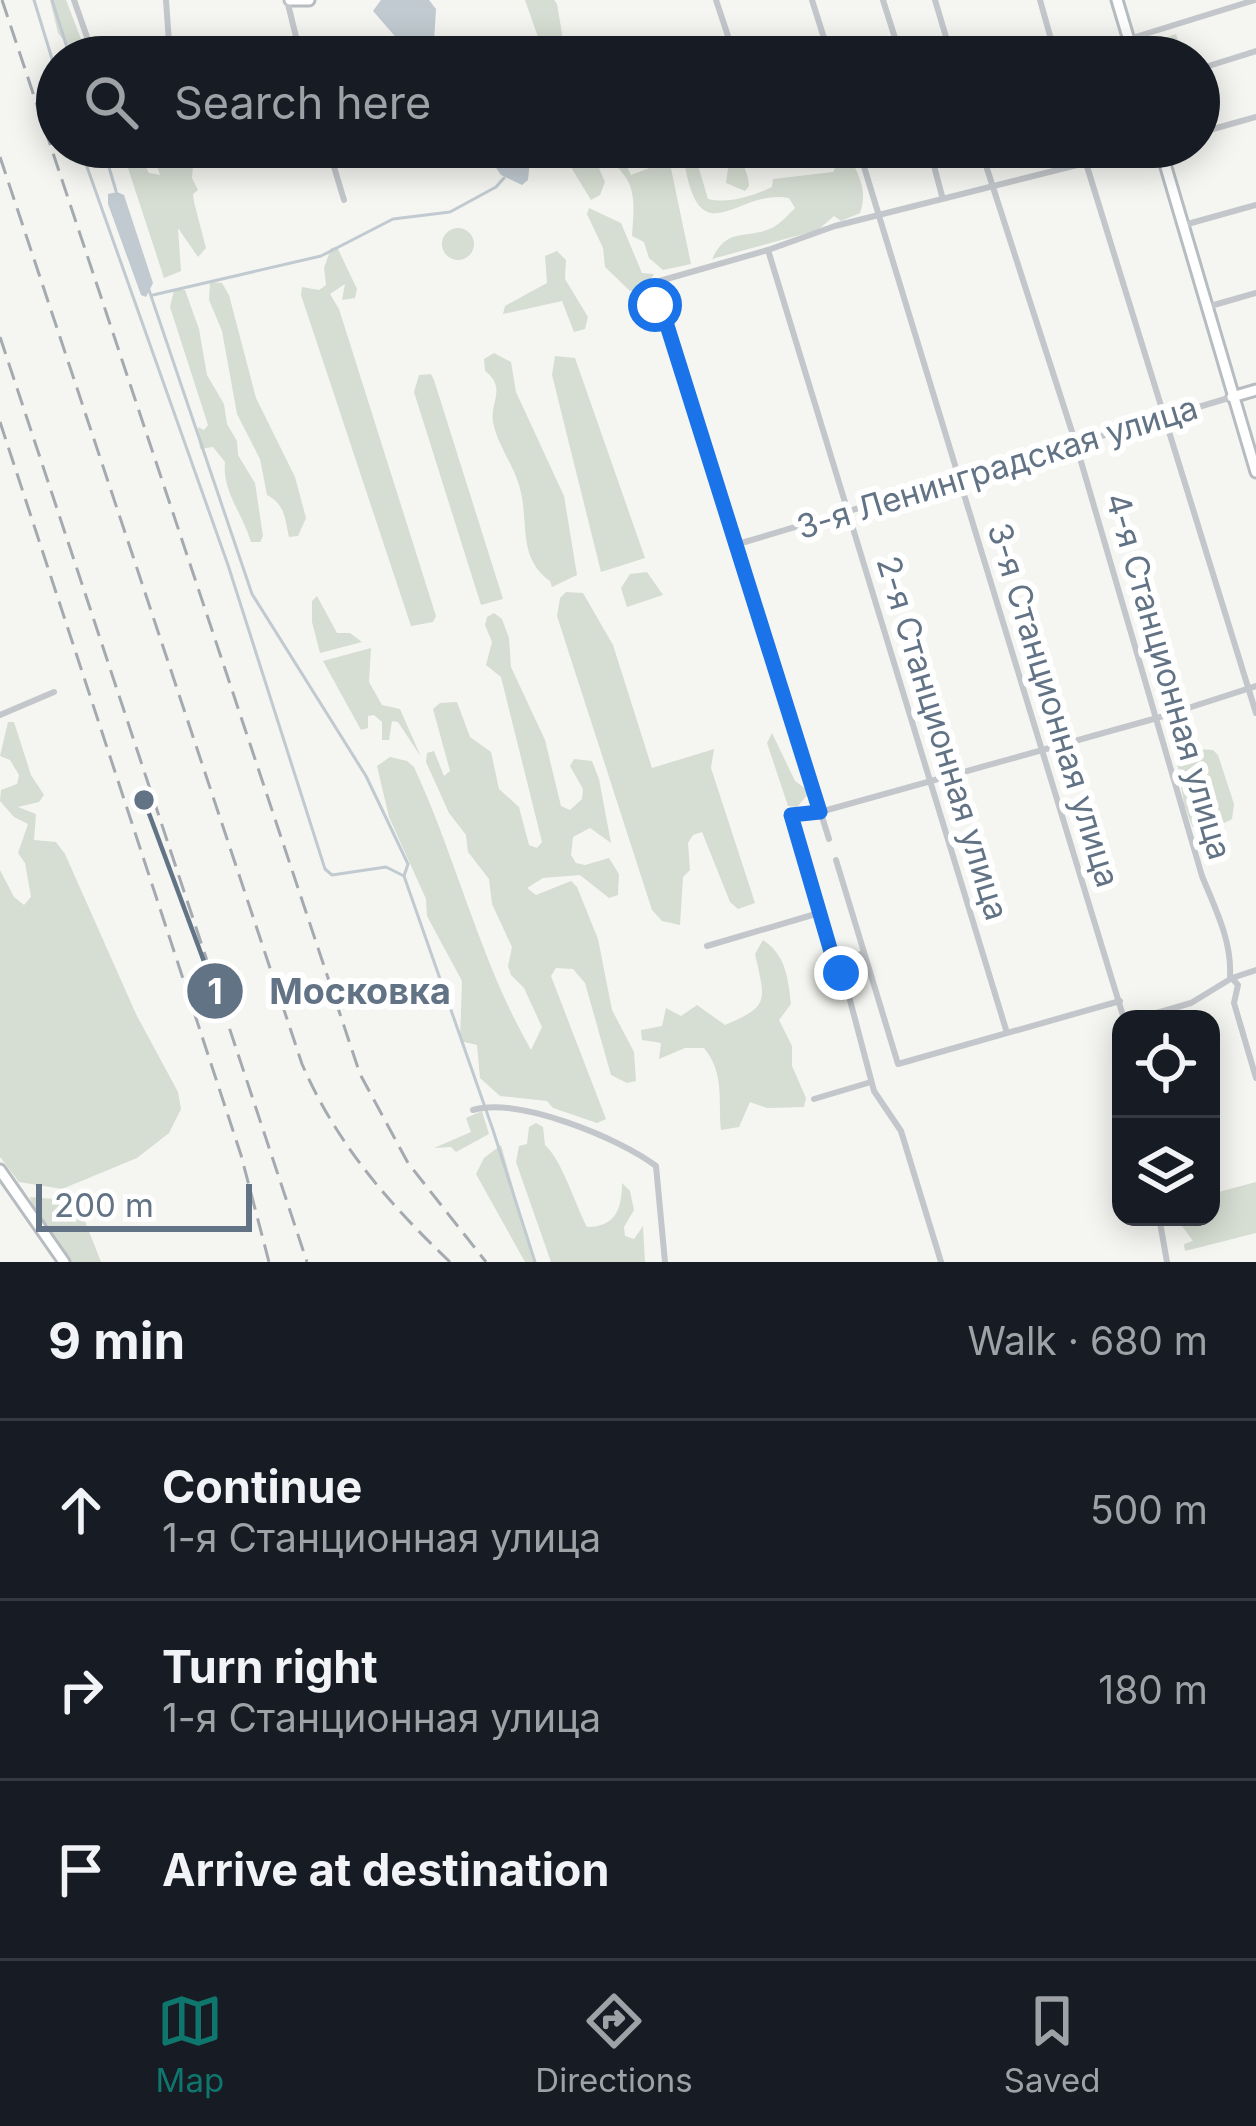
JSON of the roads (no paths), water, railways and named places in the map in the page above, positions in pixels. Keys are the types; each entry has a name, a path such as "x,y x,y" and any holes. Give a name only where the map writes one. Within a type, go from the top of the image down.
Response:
{"main road":[{"path":"288,0 309,0"},
{"path":"1118,0 1128,36"},
{"path":"1166,168 1256,472"},
{"name":"3-я Ленинградская улица","path":"1232,397 1256,390"},
{"path":"0,1170 64,1262"}],"street":[{"path":"74,0 87,36"},
{"path":"166,0 169,36"},
{"path":"288,0 296,36"},
{"path":"716,0 728,36"},
{"path":"812,0 823,36"},
{"path":"884,0 895,36"},
{"path":"934,0 945,36"},
{"path":"1040,0 1050,36"},
{"path":"1139,36 1255,0"},
{"path":"1220,62 1256,51"},
{"path":"1220,127 1256,117"},
{"path":"334,168 344,200"},
{"name":"3-я Станционная улица","path":"865,168 1122,1010"},
{"path":"935,168 942,196"},
{"name":"4-я Станционная улица","path":"987,168 1075,441 1202,876 1222,922 1232,978 1238,985 1234,1003 1256,1078"},
{"path":"829,838 665,319 648,298 656,282 835,226 1068,168"},
{"path":"1087,168 1252,687 1256,712"},
{"path":"1183,226 1256,205"},
{"name":"2-я Станционная улица","path":"768,250 1007,1033"},
{"path":"1206,307 1256,293"},
{"name":"3-я Ленинградская улица","path":"738,544 1232,397"},
{"path":"941,1262 902,1131 871,1082 847,985 834,962 791,815 820,812 1252,687"},
{"path":"0,716 54,692"},
{"path":"836,860 898,1064 1120,1001"},
{"path":"707,946 819,913"},
{"path":"834,962 864,952"},
{"path":"1167,1010 1256,970"},
{"path":"814,1099 871,1082"},
{"path":"473,1110 500,1105 542,1117 639,1153 656,1166 665,1262"},
{"path":"1160,1226 1166,1262"}],"waterway":[{"path":"34,0 45,36"},
{"path":"52,0 63,36"},
{"path":"87,168 228,565 325,869 332,875 386,867 402,875"},
{"path":"109,168 116,191"},
{"path":"153,295 321,256 393,219 450,212 504,178"},
{"path":"149,290 252,594 366,776 408,864 404,876 535,1262"}],"railway":[{"path":"2,0 36,102"},
{"path":"0,157 302,1064 347,1146 450,1262"},
{"path":"58,168 360,1074 408,1163 486,1262"},
{"path":"0,337 307,1262"},
{"path":"0,422 241,1155 269,1262"}],"place":[{"name":"Московка","path":"144,800"}]}
